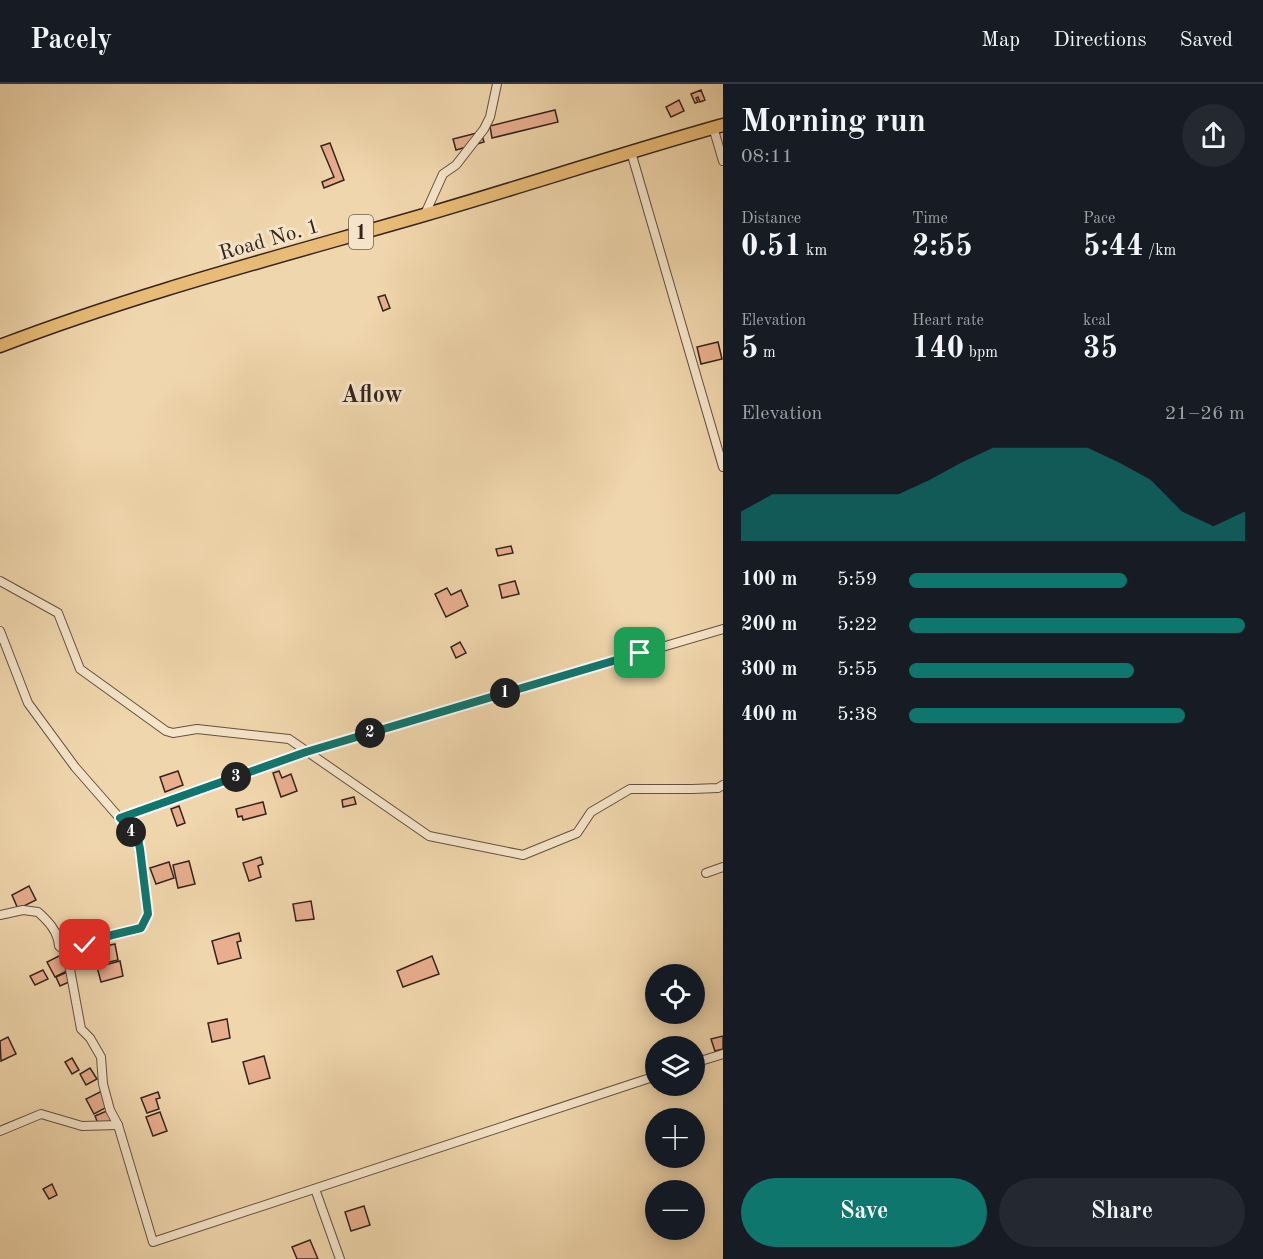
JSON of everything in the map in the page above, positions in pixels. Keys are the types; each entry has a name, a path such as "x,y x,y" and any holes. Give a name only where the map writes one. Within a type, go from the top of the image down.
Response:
{"highway":[{"name":"Road No. 1","path":"0,346 51,327 242,266 718,126"}],"street":[{"path":"424,214 443,174 456,165 484,129 490,117 497,84"},
{"path":"718,126 723,161"},
{"path":"632,152 723,467"},
{"path":"0,581 58,613 80,669 166,731 173,733 197,729 289,739 429,836 523,855 577,833 591,812 630,789 718,788 723,785"},
{"path":"120,818 306,752 723,629"},
{"path":"0,631 28,703 75,767 138,839 148,914 141,928 112,935 72,949 67,953"},
{"path":"706,873 723,867"},
{"path":"0,915 23,910 38,912 51,926 58,937 59,946 67,953 81,1029 90,1038 101,1057 103,1084 110,1110 118,1125 153,1242 645,1080"},
{"path":"705,1060 723,1054"},
{"path":"0,1131 41,1114 82,1126 118,1125"},
{"path":"315,1188 339,1259"}],"building":[{"path":"701,90 705,100 700,102 698,97 696,98 698,102 695,103 691,94"},
{"path":"679,100 684,111 671,117 666,107"},
{"path":"555,110 558,122 492,138 490,126"},
{"path":"481,132 484,142 456,150 453,139"},
{"path":"330,143 344,180 324,188 322,182 334,177 321,146"},
{"path":"385,295 390,308 383,311 378,297"},
{"path":"718,342 722,359 701,364 697,347"},
{"path":"511,546 513,553 498,556 496,549"},
{"path":"515,581 519,594 502,598 499,585"},
{"path":"447,588 451,595 461,590 468,606 446,617 435,594"},
{"path":"460,642 466,653 456,658 451,647"},
{"path":"178,771 183,785 165,792 160,777"},
{"path":"279,771 282,778 291,774 297,791 281,797 273,773"},
{"path":"354,797 356,804 343,807 342,800"},
{"path":"263,802 266,814 243,820 242,816 238,817 236,809"},
{"path":"179,806 185,823 177,826 171,809"},
{"path":"261,857 263,864 258,866 261,877 249,881 243,863"},
{"path":"189,861 195,884 178,888 173,865"},
{"path":"169,862 174,878 156,884 150,868"},
{"path":"29,886 36,900 18,909 12,895"},
{"path":"311,901 314,919 296,921 293,904"},
{"path":"239,933 241,941 237,942 241,958 218,964 212,941"},
{"path":"115,944 118,960 96,965 92,949"},
{"path":"61,955 69,970 55,977 47,962"},
{"path":"432,956 439,974 403,987 397,971"},
{"path":"120,961 123,976 101,982 97,967"},
{"path":"43,970 48,979 35,985 30,976"},
{"path":"67,972 71,981 60,986 56,977"},
{"path":"227,1019 230,1038 212,1042 208,1023"},
{"path":"723,1036 723,1049 715,1051 711,1039"},
{"path":"8,1037 16,1054 1,1061 0,1041"},
{"path":"264,1056 270,1078 249,1084 243,1062"},
{"path":"72,1058 79,1070 72,1074 65,1062"},
{"path":"90,1068 97,1079 86,1085 80,1074"},
{"path":"102,1091 109,1106 94,1114 86,1099"},
{"path":"158,1092 160,1098 156,1099 159,1109 147,1113 141,1098"},
{"path":"109,1110 113,1120 99,1126 95,1116"},
{"path":"160,1112 167,1131 153,1136 146,1117"},
{"path":"52,1184 57,1195 49,1199 43,1189"},
{"path":"364,1206 370,1225 351,1231 345,1212"},
{"path":"310,1240 318,1259 297,1259 292,1247"}],"district":[{"name":"Aflow","path":"372,394"}],"route":[{"path":"85,945 141,928 148,914 138,839 120,818 306,752 640,653"}]}
